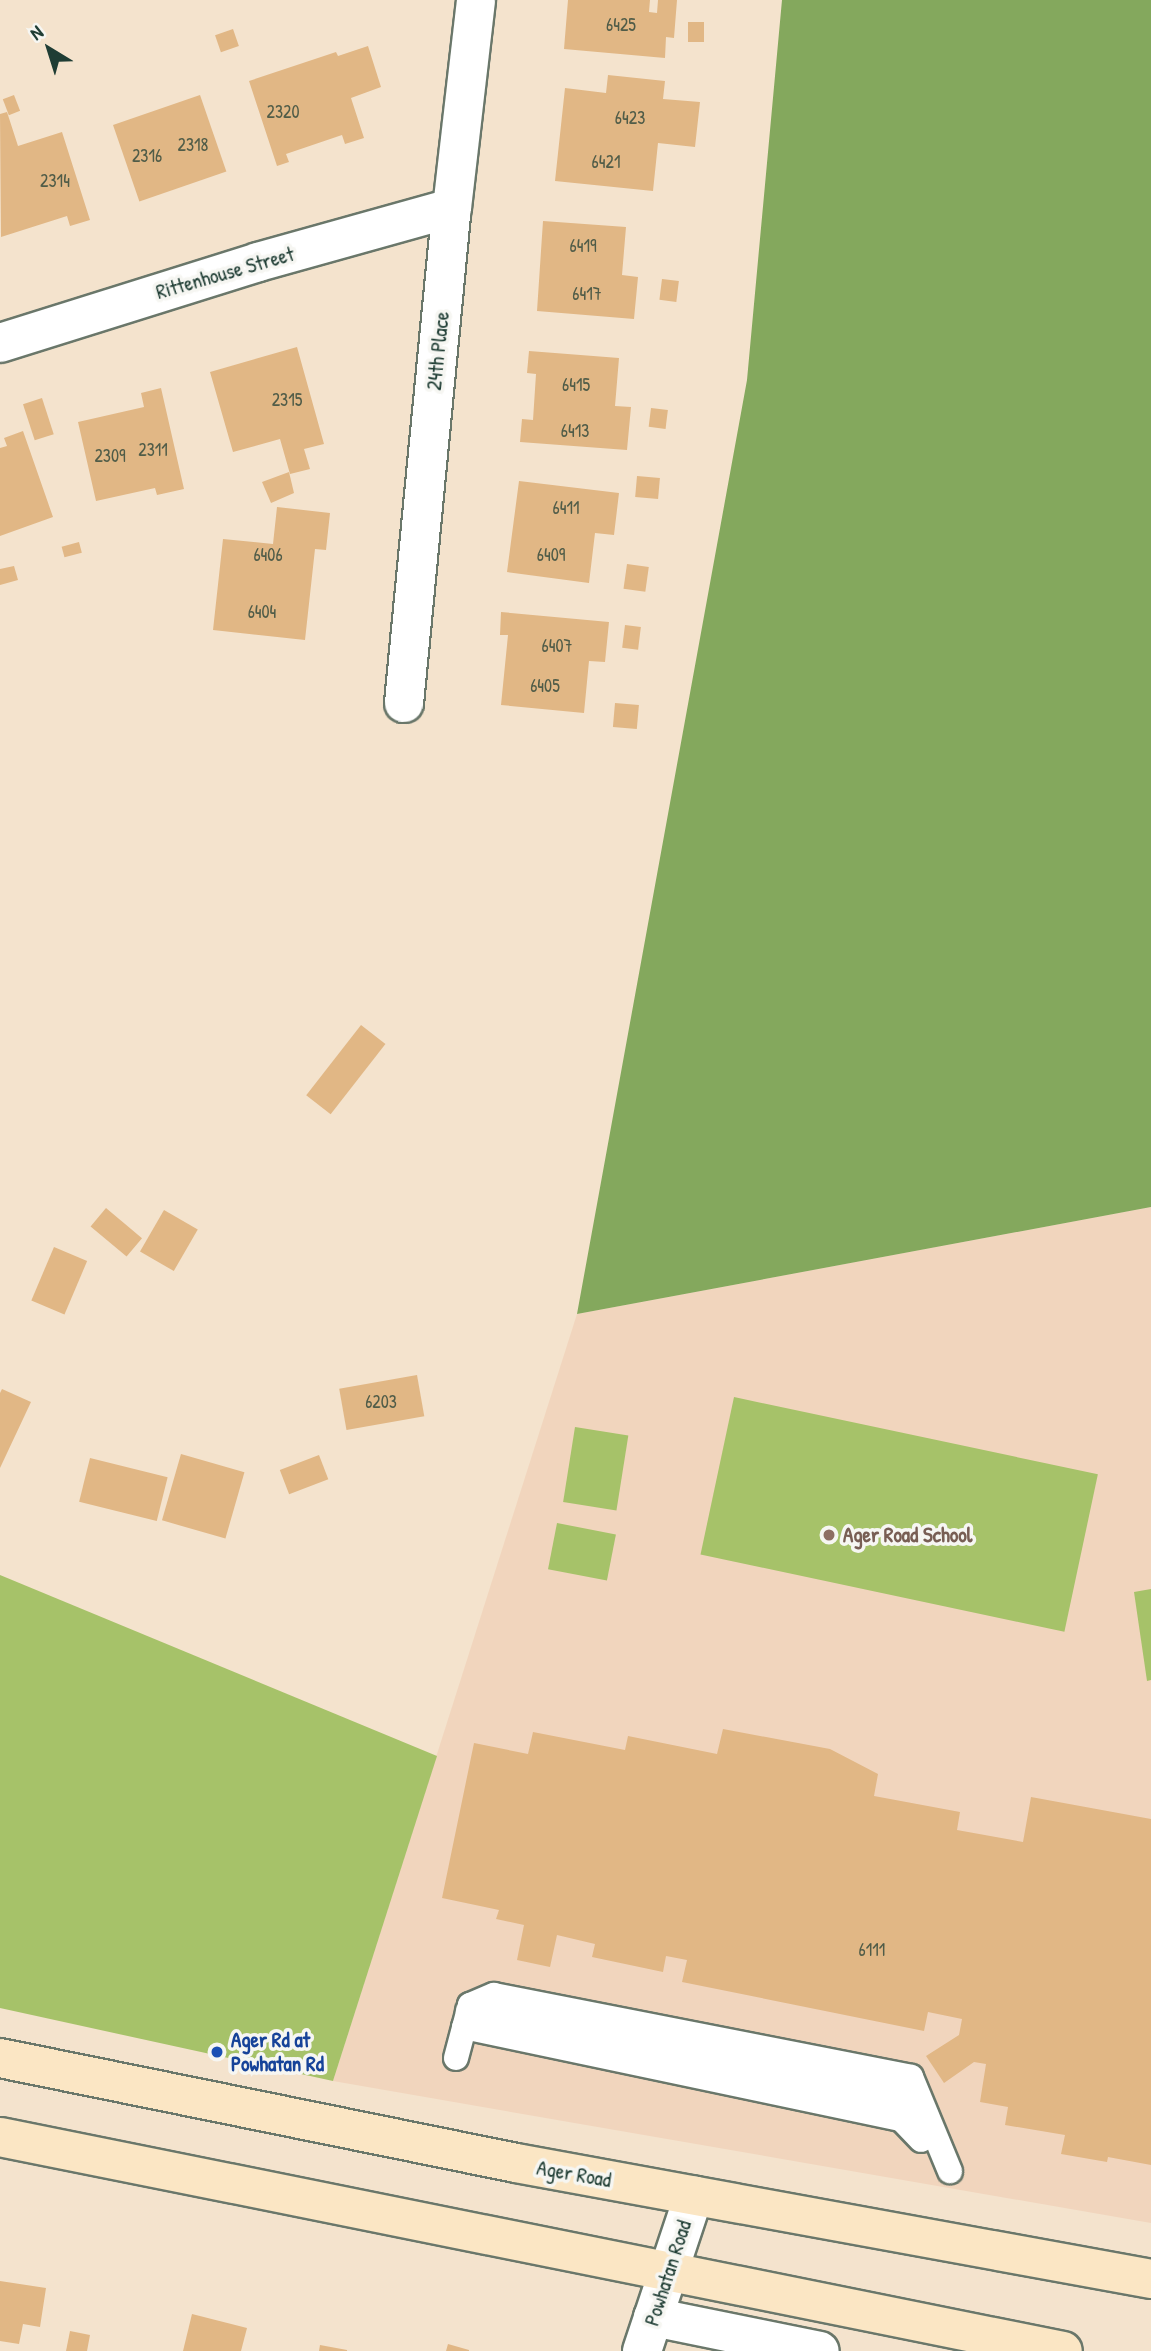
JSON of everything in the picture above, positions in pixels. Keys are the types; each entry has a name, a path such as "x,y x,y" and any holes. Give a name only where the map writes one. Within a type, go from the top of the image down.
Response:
{"main road":[{"name":"Ager Road","path":"0,2058 442,2148 1151,2279"},
{"path":"0,2137 1063,2351"}],"street":[{"name":"24th Place","path":"404,702 452,208 476,0"},
{"name":"Rittenhouse Street","path":"0,343 258,262 452,208"},
{"name":"Powhatan Road","path":"648,2334 694,2196"},
{"path":"648,2334 820,2351"}],"lane":[{"path":"456,2059 466,2019 470,2005 494,1995 911,2077 950,2171 901,2119 466,2019"}],"shaded area":[{"name":"Ager Road School","path":"1151,1207 1151,2223 333,2081 577,1314"}],"green space":[{"path":"782,0 1151,0 1151,1207 577,1314 747,380"},
{"path":"734,1397 1098,1474 1064,1632 701,1554"},
{"path":"575,1427 628,1435 616,1511 563,1502"},
{"path":"557,1523 616,1534 607,1581 548,1569"},
{"path":"0,1575 437,1756 333,2081 0,2008"},
{"path":"1151,1589 1151,1680 1147,1681 1134,1592"}],"building":[{"path":"568,0 650,0 649,12 657,13 658,0 677,0 674,38 666,37 665,58 564,49"},
{"path":"688,22 704,22 704,42 688,42"},
{"path":"233,29 239,46 221,52 215,35"},
{"path":"368,46 381,87 351,98 364,138 345,144 342,135 286,154 289,162 277,166 249,81 336,52 338,56"},
{"path":"608,75 665,81 663,99 700,102 695,147 658,143 653,191 555,181 565,88 606,93"},
{"path":"14,95 20,111 9,115 3,99"},
{"path":"200,95 226,172 139,202 113,125"},
{"path":"7,112 18,146 62,132 90,220 70,226 67,216 1,237 0,114"},
{"path":"543,221 626,227 622,275 638,277 634,319 537,311"},
{"path":"662,279 679,281 676,302 659,300"},
{"path":"297,347 324,444 304,449 310,469 290,474 280,439 233,452 210,372"},
{"path":"529,351 619,358 615,406 631,407 627,450 520,442 522,419 533,420 536,374 527,373"},
{"path":"161,388 184,489 157,495 155,488 96,501 78,422 144,407 141,393"},
{"path":"42,398 54,434 35,440 23,404"},
{"path":"651,408 668,410 666,429 649,427"},
{"path":"23,431 53,517 0,536 0,448 7,446 4,438"},
{"path":"289,472 294,493 271,503 262,482"},
{"path":"637,476 660,478 658,499 635,497"},
{"path":"519,481 619,493 614,535 595,533 589,583 507,572"},
{"path":"277,507 330,513 326,550 315,549 305,640 213,630 223,539 273,544"},
{"path":"79,542 82,553 64,557 62,547"},
{"path":"627,564 649,567 645,592 624,589"},
{"path":"14,566 18,580 0,585 0,569"},
{"path":"501,612 609,622 605,662 589,661 584,713 501,705 508,635 500,635"},
{"path":"625,625 641,627 638,650 622,648"},
{"path":"615,703 639,705 637,729 613,727"},
{"path":"361,1025 385,1044 331,1114 306,1095"},
{"path":"106,1208 142,1238 127,1257 91,1226"},
{"path":"164,1210 198,1230 174,1271 140,1252"},
{"path":"54,1247 87,1261 64,1314 31,1300"},
{"path":"417,1375 424,1416 346,1430 339,1389"},
{"path":"2,1389 31,1402 0,1468 0,1393"},
{"path":"181,1454 244,1472 225,1539 162,1520"},
{"path":"319,1455 328,1479 289,1494 280,1470"},
{"path":"90,1458 168,1477 157,1521 79,1502"},
{"path":"723,1729 830,1749 878,1774 874,1796 960,1812 957,1830 1023,1842 1031,1797 1151,1819 1151,2165 1108,2157 1107,2162 1061,2154 1065,2135 1005,2125 1008,2107 980,2102 986,2064 974,2062 944,2083 926,2056 959,2035 962,2019 928,2012 924,2031 682,1982 687,1960 666,1956 663,1972 592,1957 595,1944 557,1935 550,1967 517,1960 524,1925 496,1919 499,1910 442,1898 474,1743 528,1754 533,1732 625,1750 628,1736 717,1754"},
{"path":"0,2281 46,2288 40,2327 23,2324 19,2344 0,2341"},
{"path":"192,2314 247,2328 241,2351 183,2351"},
{"path":"70,2331 90,2335 87,2351 66,2351"},
{"path":"448,2344 469,2350 469,2351 446,2351"},
{"path":"320,2345 347,2350 347,2351 319,2351"}],"place":[{"name":"Ager Road School","path":"829,1535"},
{"name":"Ager Rd at Powhatan Rd","path":"217,2052"}]}
